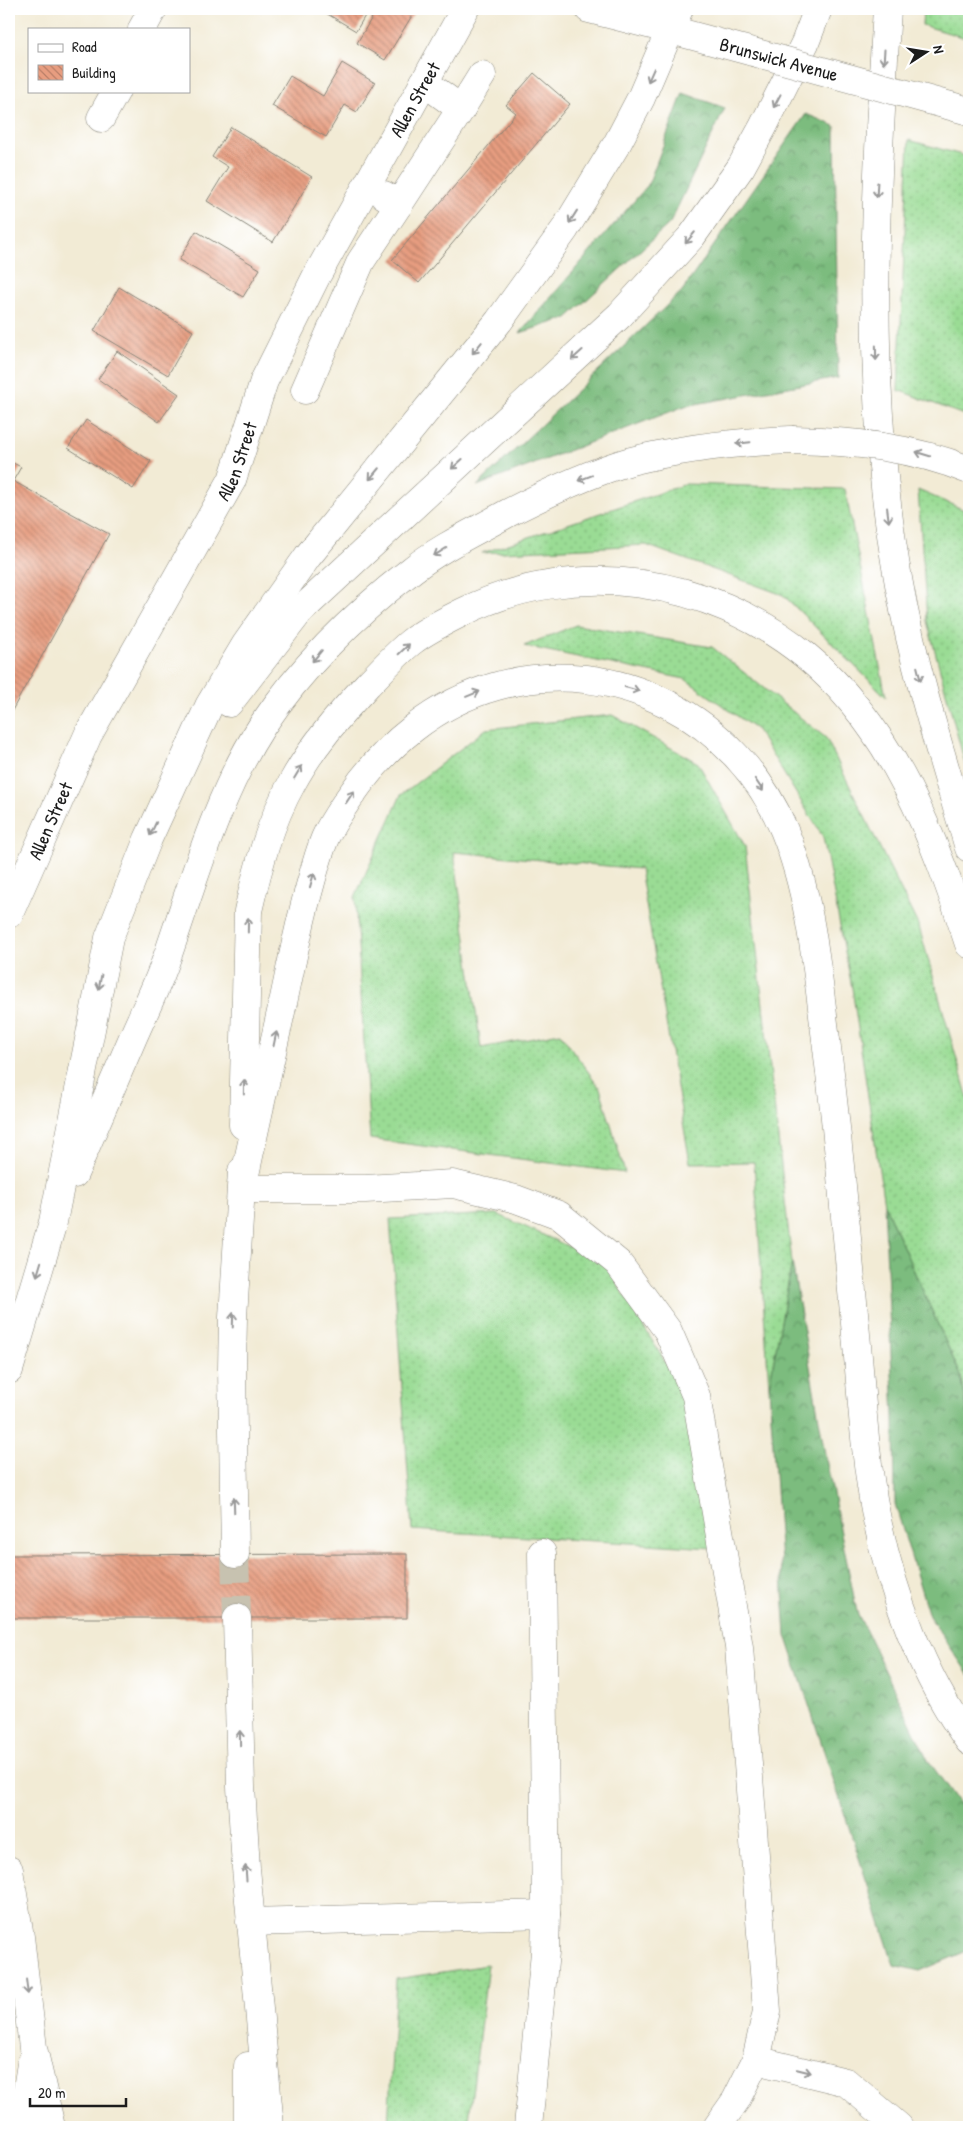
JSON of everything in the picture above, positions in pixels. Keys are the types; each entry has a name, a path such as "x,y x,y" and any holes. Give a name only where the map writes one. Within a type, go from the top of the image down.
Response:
{"main road":[{"path":"143,28 153,9"},
{"name":"Allen Street","path":"9,914 88,735 232,480 264,382 316,278 465,9"},
{"name":"Brunswick Avenue","path":"589,9 675,19 753,52 969,111"},
{"path":"173,785 246,679 300,611 620,315 692,236 741,167 763,128 805,43 818,9"},
{"path":"887,9 876,213 875,290 876,367 883,470 899,583 911,643 930,716 969,848"},
{"path":"9,1370 53,1222 109,938 148,839 209,706 246,644 281,594 348,506 499,321 565,229 618,142 641,98 675,19"},
{"path":"306,390 361,261 482,75"},
{"path":"424,82 461,109"},
{"path":"101,118 115,92"},
{"path":"367,184 399,204"},
{"path":"53,1222 164,967 216,819 261,728 292,685 322,649 413,569 456,542 545,494 628,462 674,452 752,442 792,440 875,444 917,452 969,470"},
{"path":"235,1554 233,1318 242,1189 248,911 269,833 291,784 312,749 344,710 412,641 478,605 520,590 561,582 607,580 648,584 691,594 729,609 766,629 804,655 839,688 872,726 919,808 969,944"},
{"path":"242,1189 301,920 325,838 360,782 385,753 411,729 454,703 483,690 526,679 562,677 610,683 639,691 692,717 718,737 757,781 783,827 801,882 809,924 830,1072 866,1441 876,1516 892,1581 905,1617 920,1653 962,1731"},
{"path":"242,1189 365,1188 453,1184 516,1199 559,1215 618,1263 668,1331 696,1396 739,1647 767,2011 756,2060 736,2100 717,2127"},
{"path":"528,2127 545,1952 546,1914 542,1553"},
{"path":"237,1618 241,1786 250,1922 270,2127"},
{"path":"9,1870 20,1937 33,2048 50,2127"},
{"path":"250,1922 546,1914"},
{"path":"248,2127 250,1922"},
{"path":"21,2127 33,2048"},
{"path":"756,2060 846,2082 899,2127"}],"green space":[{"path":"923,9 969,9 969,39 922,25"},
{"path":"683,93 725,108 670,223 567,318 520,333 648,185"},
{"path":"806,114 835,126 838,378 685,406 477,486 682,291"},
{"path":"909,140 969,157 969,417 898,390"},
{"path":"686,484 845,489 886,697 783,595 646,545 482,553"},
{"path":"918,490 969,512 969,779 927,621"},
{"path":"576,625 712,647 826,738 919,927 969,1102 969,1419 961,1376 884,1204 852,988 823,837 757,730 685,679 524,646"},
{"path":"612,715 698,763 745,846 792,1262 769,1387 754,1162 690,1163 640,869 454,852 481,1048 560,1033 600,1088 625,1173 370,1139 355,897 401,795 486,729"},
{"path":"884,1204 961,1376 969,1419 969,1675 929,1616 895,1504 894,1418"},
{"path":"497,1214 605,1263 687,1398 713,1548 412,1530 390,1219"},
{"path":"792,1262 825,1454 857,1612 928,1760 969,1817 969,1950 920,1971 894,1965 786,1635 769,1387"},
{"path":"488,1965 468,2127 388,2127 396,1979"}],"building":[{"path":"319,9 369,9 356,31"},
{"path":"377,9 416,9 385,60 357,43"},
{"path":"342,63 375,83 357,112 345,105 326,137 272,106 290,76 323,96"},
{"path":"534,73 570,104 419,283 392,260 516,113 506,105"},
{"path":"231,127 312,177 273,242 207,201 228,167 212,157"},
{"path":"196,231 260,269 243,297 179,260"},
{"path":"119,287 193,331 168,375 94,331"},
{"path":"117,351 179,394 159,422 98,379"},
{"path":"86,420 151,461 133,489 68,448"},
{"path":"9,461 21,467 13,481 109,534 9,716"},
{"path":"407,1554 407,1618 9,1618 9,1555"}],"tunnel":[{"path":"235,1554 237,1618"}]}
